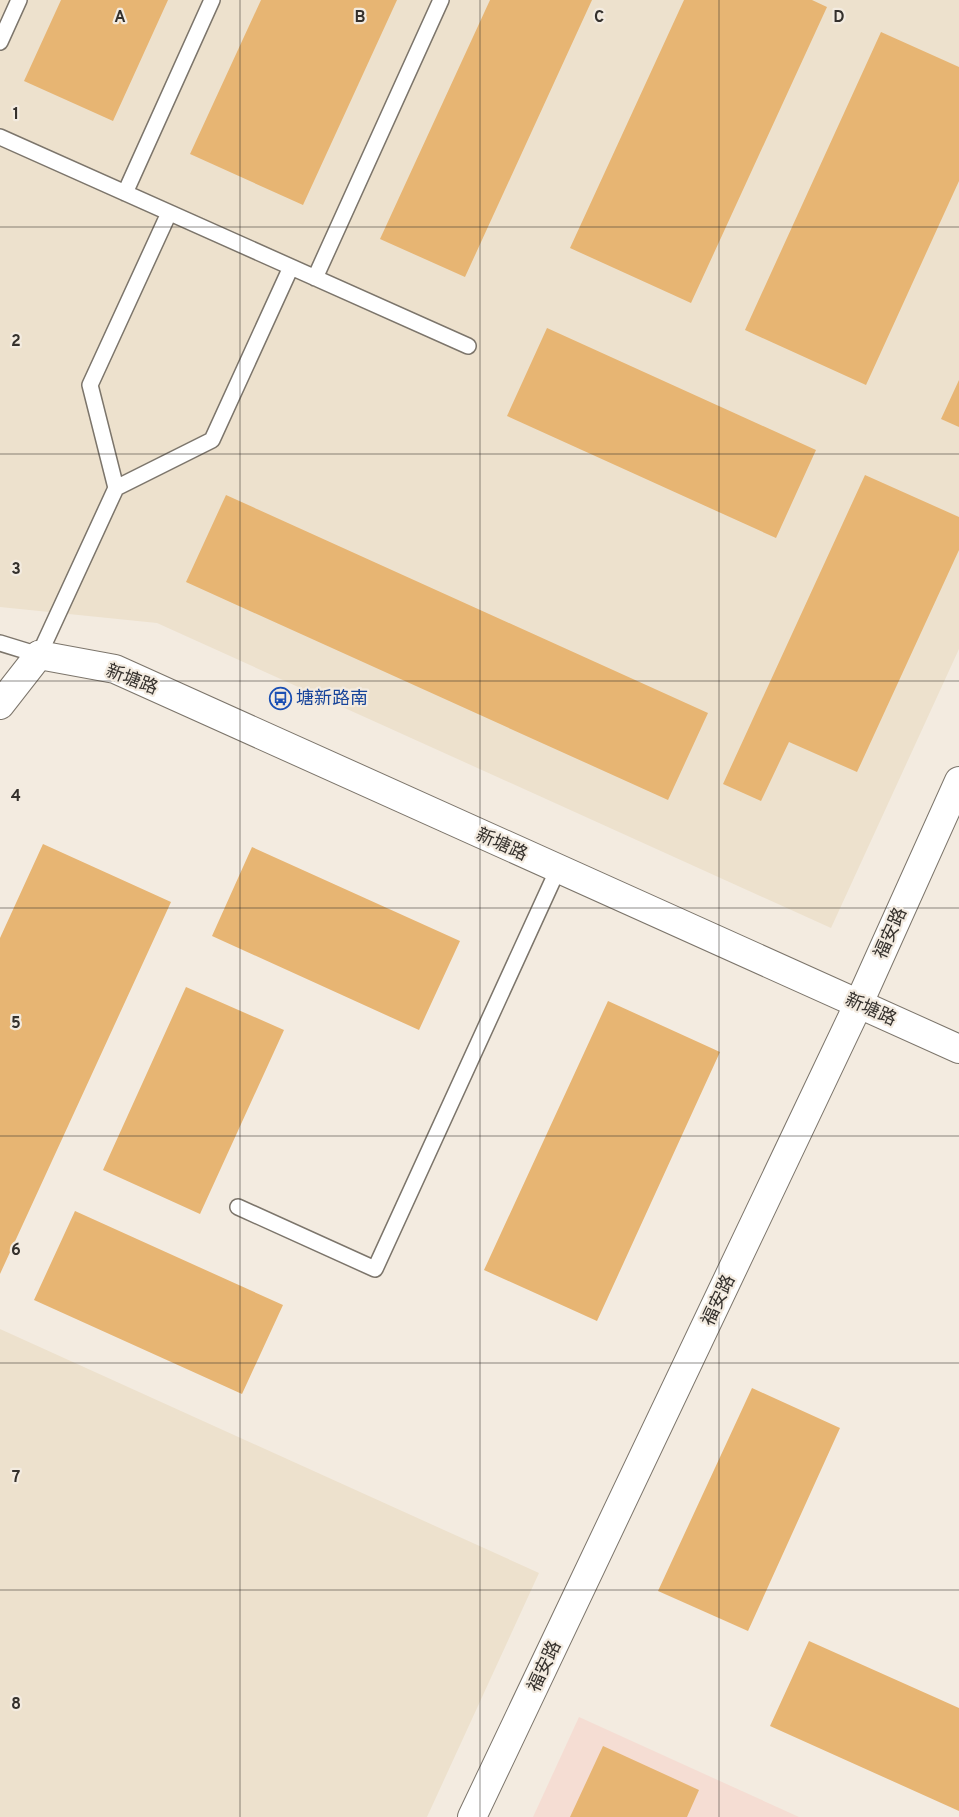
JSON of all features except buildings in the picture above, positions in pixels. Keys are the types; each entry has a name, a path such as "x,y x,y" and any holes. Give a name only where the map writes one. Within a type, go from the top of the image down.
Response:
{"street":[{"path":"0,705 39,655"},
{"name":"新塘路","path":"39,655 115,669 859,1003 959,1050"},
{"name":"福安路","path":"472,1817 859,1003 959,781"}],"lane":[{"path":"0,42 19,0"},
{"path":"125,193 212,0"},
{"path":"315,278 441,0"},
{"path":"0,138 468,346"},
{"path":"116,488 90,385 169,213"},
{"path":"0,643 39,655 116,488 212,440 291,268"},
{"path":"238,1206 375,1269 558,869"}],"shaded area":[{"path":"0,0 959,0 959,649 831,928 157,623 0,607"},
{"path":"0,1329 539,1573 427,1817 0,1817"},
{"path":"579,1717 799,1817 533,1817"}],"place":[{"name":"塘新路南","path":"280,698"}]}
